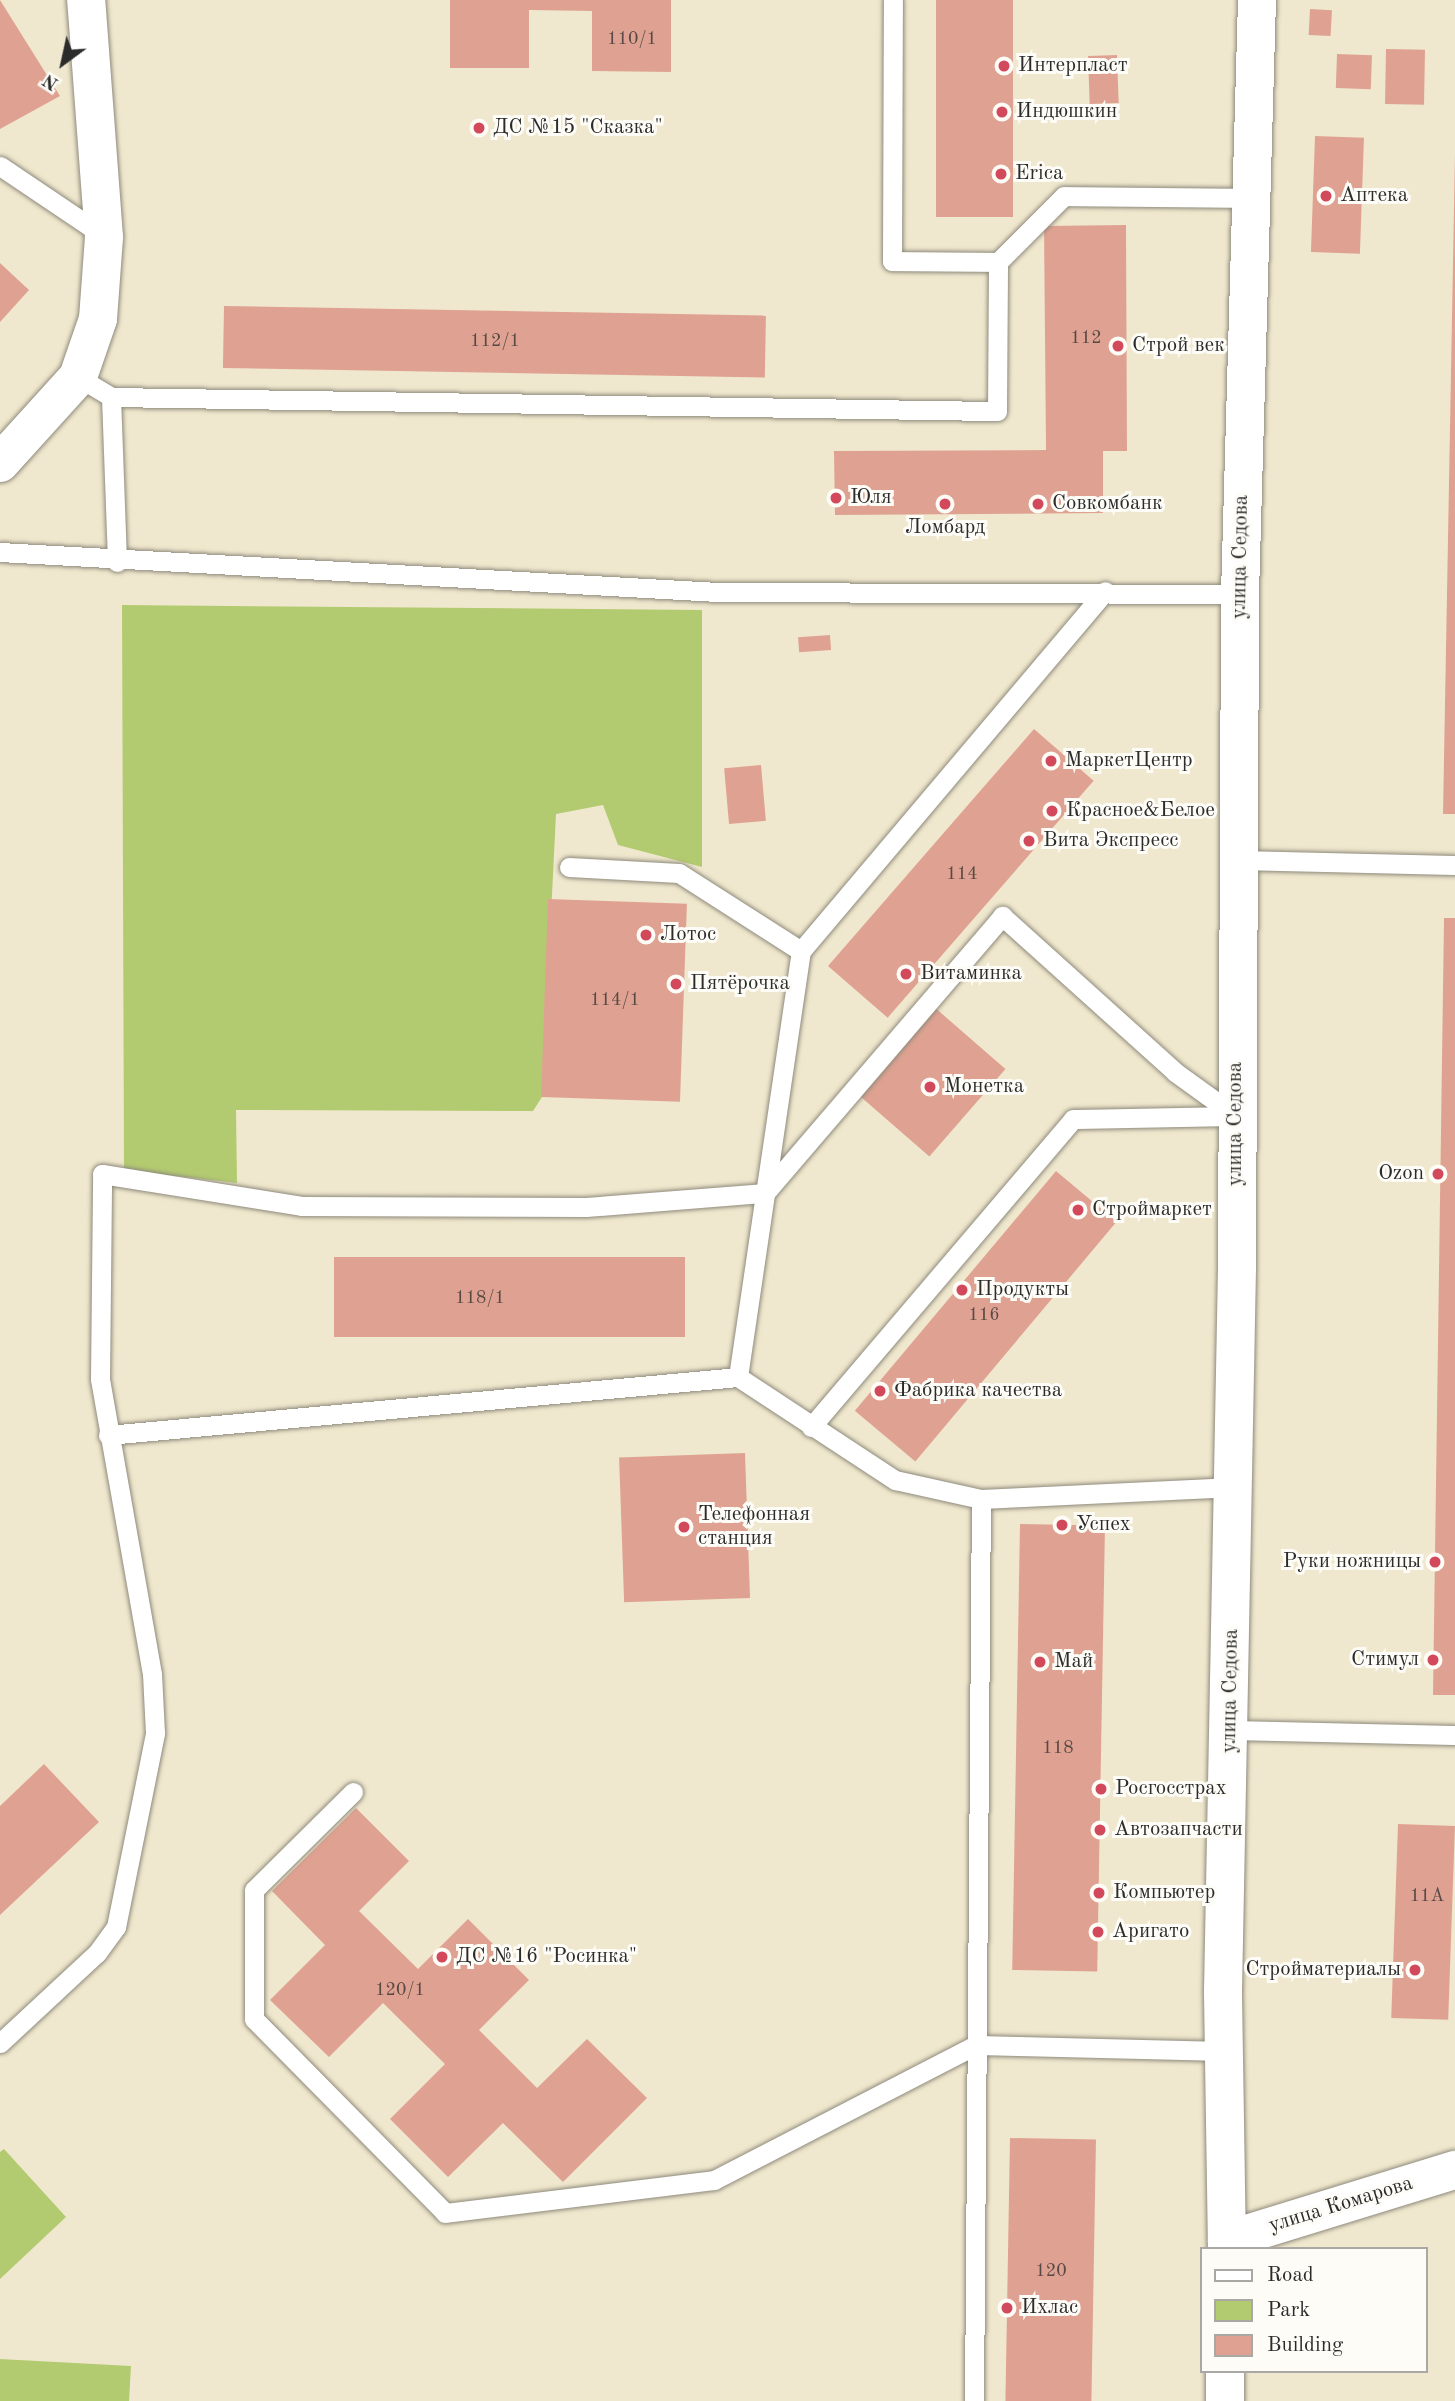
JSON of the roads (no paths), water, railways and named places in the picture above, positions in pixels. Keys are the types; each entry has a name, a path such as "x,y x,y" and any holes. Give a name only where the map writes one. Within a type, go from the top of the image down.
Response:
{"main road":[{"path":"0,463 78,377 98,319 104,237 86,0"},
{"name":"улица Седова","path":"1227,2244 1225,2051 1234,1487 1240,594 1248,198 1257,0"},
{"name":"улица Комарова","path":"1227,2244 1455,2170"},
{"path":"1225,2401 1226,2373"}],"lane":[{"path":"893,0 892,261 998,262"},
{"path":"0,166 104,237"},
{"path":"78,377 111,397 997,411 998,262 1064,196 1248,198"},
{"path":"111,397 117,562"},
{"path":"0,552 117,562 717,592 1105,591 1240,594"},
{"path":"738,1377 801,951 1105,591"},
{"path":"1237,860 1455,864"},
{"path":"569,867 679,873 801,951"},
{"path":"0,2043 97,1953 116,1927 152,1760 152,1674 108,1435 98,1354 102,1174 301,1206 586,1207 765,1193 1002,916 1175,1072 1236,1116"},
{"path":"811,1427 1073,1119 1236,1116"},
{"path":"108,1435 738,1377 895,1480 981,1499 1234,1487"},
{"path":"974,2401 981,1499"},
{"path":"1230,1730 1455,1735"},
{"path":"353,1792 254,1889 254,2019 445,2213 714,2180 976,2045 1225,2051"}],"place":[{"name":"Интерпласт","path":"1004,66"},
{"name":"Индюшкин","path":"1002,112"},
{"name":"ДС №15 \"Сказка\"","path":"479,128"},
{"name":"Erica","path":"1001,174"},
{"name":"Аптека","path":"1326,196"},
{"name":"Строй век","path":"1118,346"},
{"name":"Юля","path":"836,498"},
{"name":"Ломбард","path":"945,504"},
{"name":"Совкомбанк","path":"1038,504"},
{"name":"МаркетЦентр","path":"1051,761"},
{"name":"Красное&Белое","path":"1052,811"},
{"name":"Вита Экспресс","path":"1029,841"},
{"name":"Лотос","path":"646,935"},
{"name":"Витаминка","path":"906,974"},
{"name":"Пятёрочка","path":"676,984"},
{"name":"Монетка","path":"930,1087"},
{"name":"Ozon","path":"1438,1174"},
{"name":"Строймаркет","path":"1078,1210"},
{"name":"Продукты","path":"962,1290"},
{"name":"Фабрика качества","path":"880,1391"},
{"name":"Успех","path":"1062,1525"},
{"name":"Телефонная станция","path":"684,1527"},
{"name":"Руки ножницы","path":"1435,1562"},
{"name":"Стимул","path":"1433,1660"},
{"name":"Май","path":"1040,1662"},
{"name":"Росгосстрах","path":"1101,1789"},
{"name":"Автозапчасти","path":"1100,1830"},
{"name":"Компьютер","path":"1099,1893"},
{"name":"Аригато","path":"1098,1932"},
{"name":"ДС №16 \"Росинка\"","path":"442,1957"},
{"name":"Стройматериалы","path":"1415,1970"},
{"name":"Ихлас","path":"1007,2308"}]}
